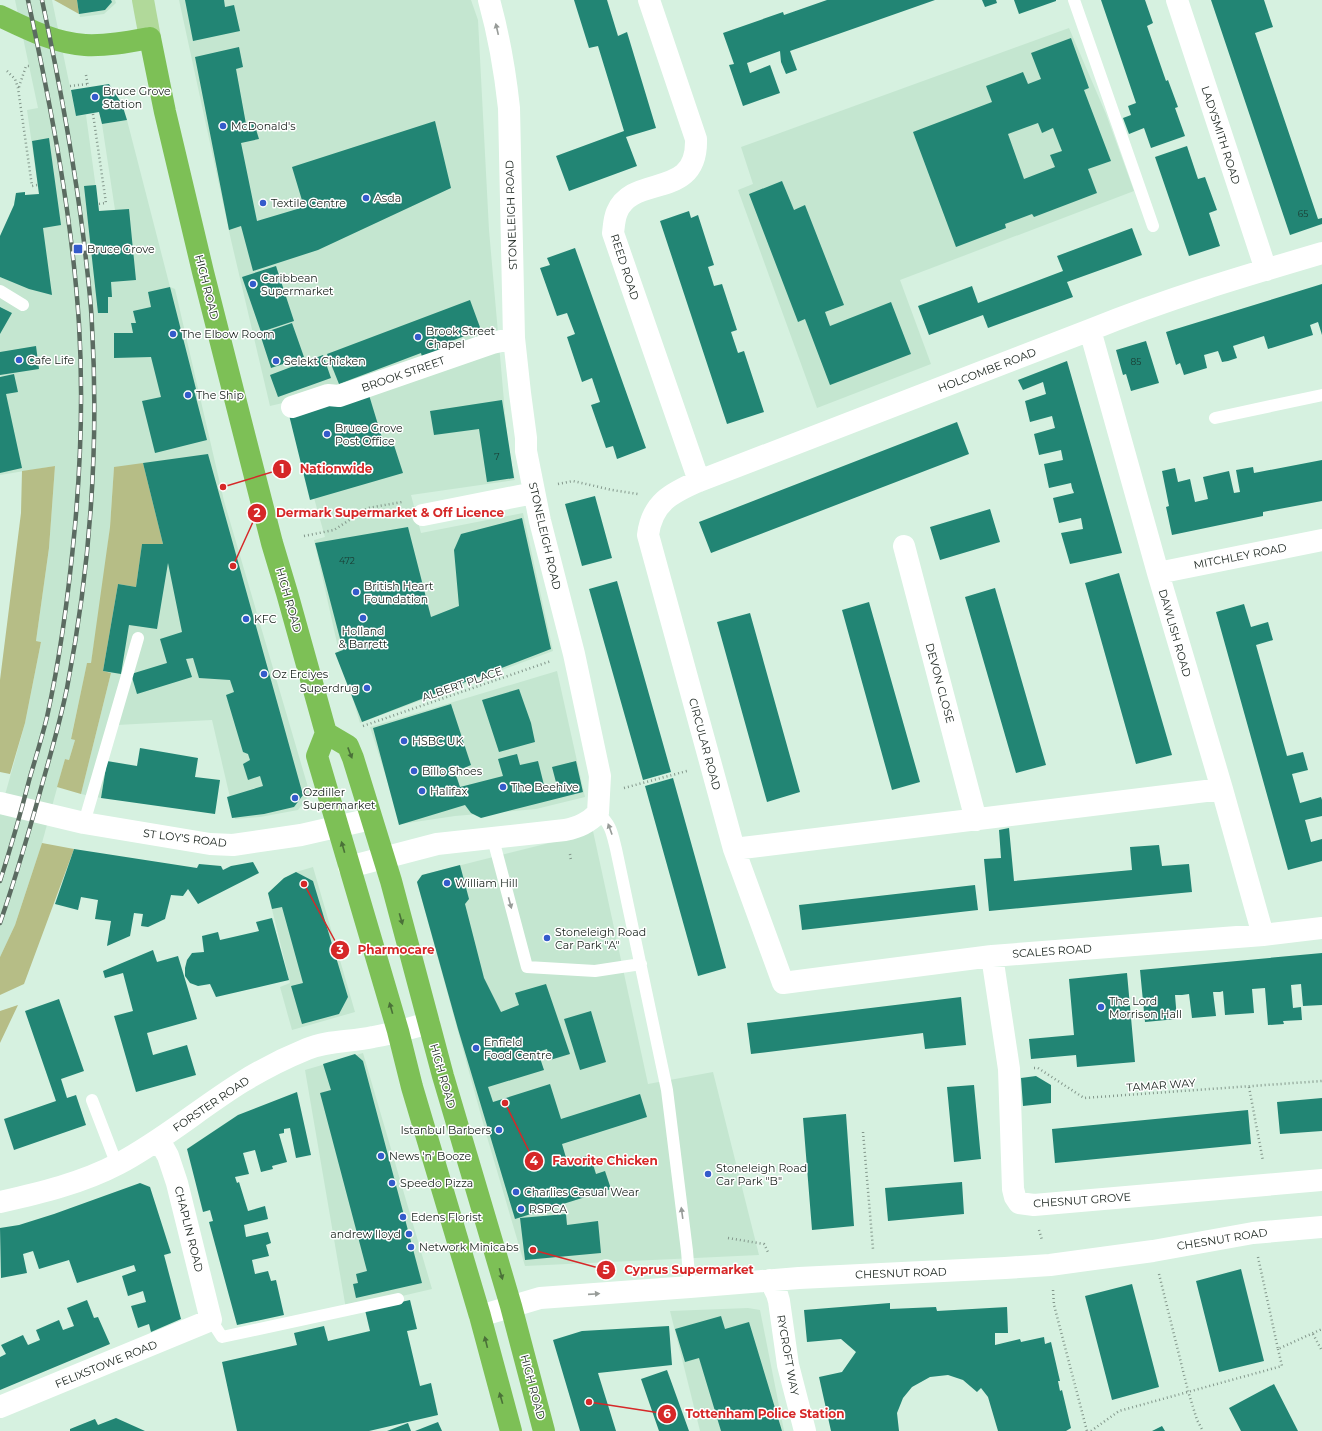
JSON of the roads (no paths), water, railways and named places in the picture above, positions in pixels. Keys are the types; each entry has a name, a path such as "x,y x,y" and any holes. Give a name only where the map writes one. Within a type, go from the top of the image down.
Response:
{"highway":[{"path":"1,18 40,34 68,42 106,44 150,38"},
{"name":"HIGH ROAD","path":"150,38 198,250 272,543 326,733 348,746 384,858 429,1023 511,1306 544,1431"},
{"path":"326,733 317,756 398,1031 412,1087 480,1316 511,1431"}],"main road":[{"name":"HIGH ROAD","path":"143,0 150,38"}],"street":[{"name":"STONELEIGH ROAD","path":"489,0 503,59 509,108 514,338 526,438 526,451 534,493 574,654 600,776 598,813"},
{"name":"REED ROAD","path":"649,0 696,140 696,149 694,160 688,170 679,178 640,191 624,202 617,211 613,233 699,481"},
{"name":"LADYSMITH ROAD","path":"1177,0 1266,270"},
{"name":"HOLCOMBE ROAD","path":"651,500 670,495 699,481 1133,312 1201,289 1322,253"},
{"name":"DAWLISH ROAD","path":"1090,330 1158,573 1222,789 1263,935"},
{"name":"BROOK STREET","path":"292,407 328,395 339,396 492,343 514,338"},
{"path":"423,515 534,493"},
{"name":"CIRCULAR ROAD","path":"651,500 654,513 650,523 648,535 734,849 783,983"},
{"name":"MITCHLEY ROAD","path":"1158,573 1322,540"},
{"name":"DEVON CLOSE","path":"904,546 976,820"},
{"path":"734,849 1222,789"},
{"name":"ST LOY'S ROAD","path":"0,802 84,824 210,844 234,845 301,835 371,819"},
{"path":"349,867 436,844 578,828 590,821 598,813"},
{"name":"SCALES ROAD","path":"783,983 992,956 1263,935 1322,928"},
{"name":"CHESNUT GROVE","path":"992,956 1009,1069 1013,1189 1015,1197 1019,1203 1034,1205 1322,1180"},
{"name":"FORSTER ROAD","path":"0,1202 37,1194 83,1179 117,1165 159,1140 242,1082 278,1062 303,1051 334,1041 373,1037 429,1023"},
{"name":"CHAPLIN ROAD","path":"159,1140 168,1156 177,1182 211,1320"},
{"name":"CHESNUT ROAD","path":"480,1316 540,1298 799,1278 1050,1265 1153,1251 1253,1233 1322,1227"},
{"name":"RYCROFT WAY","path":"770,1280 779,1301 788,1365 805,1431"},
{"name":"FELIXSTOWE ROAD","path":"0,1407 211,1320"}],"lane":[{"path":"1074,0 1153,226"},
{"path":"0,291 23,305"},
{"path":"1215,418 1322,395"},
{"path":"84,824 138,638"},
{"path":"598,813 606,820 610,827 616,849 667,1090 690,1287"},
{"path":"493,838 527,966 595,971 641,964"},
{"path":"92,1100 117,1165"},
{"path":"211,1320 222,1337 398,1298"}],"railway":[{"path":"0,881 47,717 56,670 73,550 80,450 80,349 76,283 60,161 28,0"},
{"path":"0,923 34,812 57,731 67,688 82,598 91,508 94,371 89,284 71,150 42,0"}],"place":[{"name":"Bruce Grove Station","path":"95,97"},
{"name":"McDonald's","path":"223,126"},
{"name":"Asda","path":"366,198"},
{"name":"Textile Centre","path":"263,203"},
{"name":"Bruce Grove","path":"78,249"},
{"name":"Caribbean Supermarket","path":"253,284"},
{"name":"The Elbow Room","path":"173,334"},
{"name":"Brook Street Chapel","path":"418,337"},
{"name":"Cafe Life","path":"19,360"},
{"name":"Selekt Chicken","path":"276,361"},
{"name":"The Ship","path":"188,395"},
{"name":"Bruce Grove Post Office","path":"327,434"},
{"name":"Nationwide","path":"223,487"},
{"name":"Dermark Supermarket & Off Licence","path":"233,566"},
{"name":"British Heart Foundation","path":"356,592"},
{"name":"Holland & Barrett","path":"363,618"},
{"name":"KFC","path":"246,619"},
{"name":"Oz Erciyes","path":"264,674"},
{"name":"Superdrug","path":"367,688"},
{"name":"HSBC UK","path":"404,741"},
{"name":"Billo Shoes","path":"414,771"},
{"name":"The Beehive","path":"503,787"},
{"name":"Halifax","path":"422,791"},
{"name":"Ozdiller Supermarket","path":"295,798"},
{"name":"William Hill","path":"447,883"},
{"name":"Pharmocare","path":"304,884"},
{"name":"Stoneleigh Road Car Park \"A\"","path":"547,938"},
{"name":"The Lord Morrison Hall","path":"1101,1007"},
{"name":"Enfield Food Centre","path":"476,1048"},
{"name":"Favorite Chicken","path":"505,1103"},
{"name":"Istanbul Barbers","path":"499,1130"},
{"name":"News 'n' Booze","path":"381,1156"},
{"name":"Stoneleigh Road Car Park \"B\"","path":"708,1174"},
{"name":"Speedo Pizza","path":"392,1183"},
{"name":"Charlies Casual Wear","path":"516,1192"},
{"name":"RSPCA","path":"521,1209"},
{"name":"Edens Florist","path":"403,1217"},
{"name":"andrew lloyd","path":"409,1234"},
{"name":"Network Minicabs","path":"411,1247"},
{"name":"Cyprus Supermarket","path":"533,1250"},
{"name":"Tottenham Police Station","path":"589,1402"}]}
